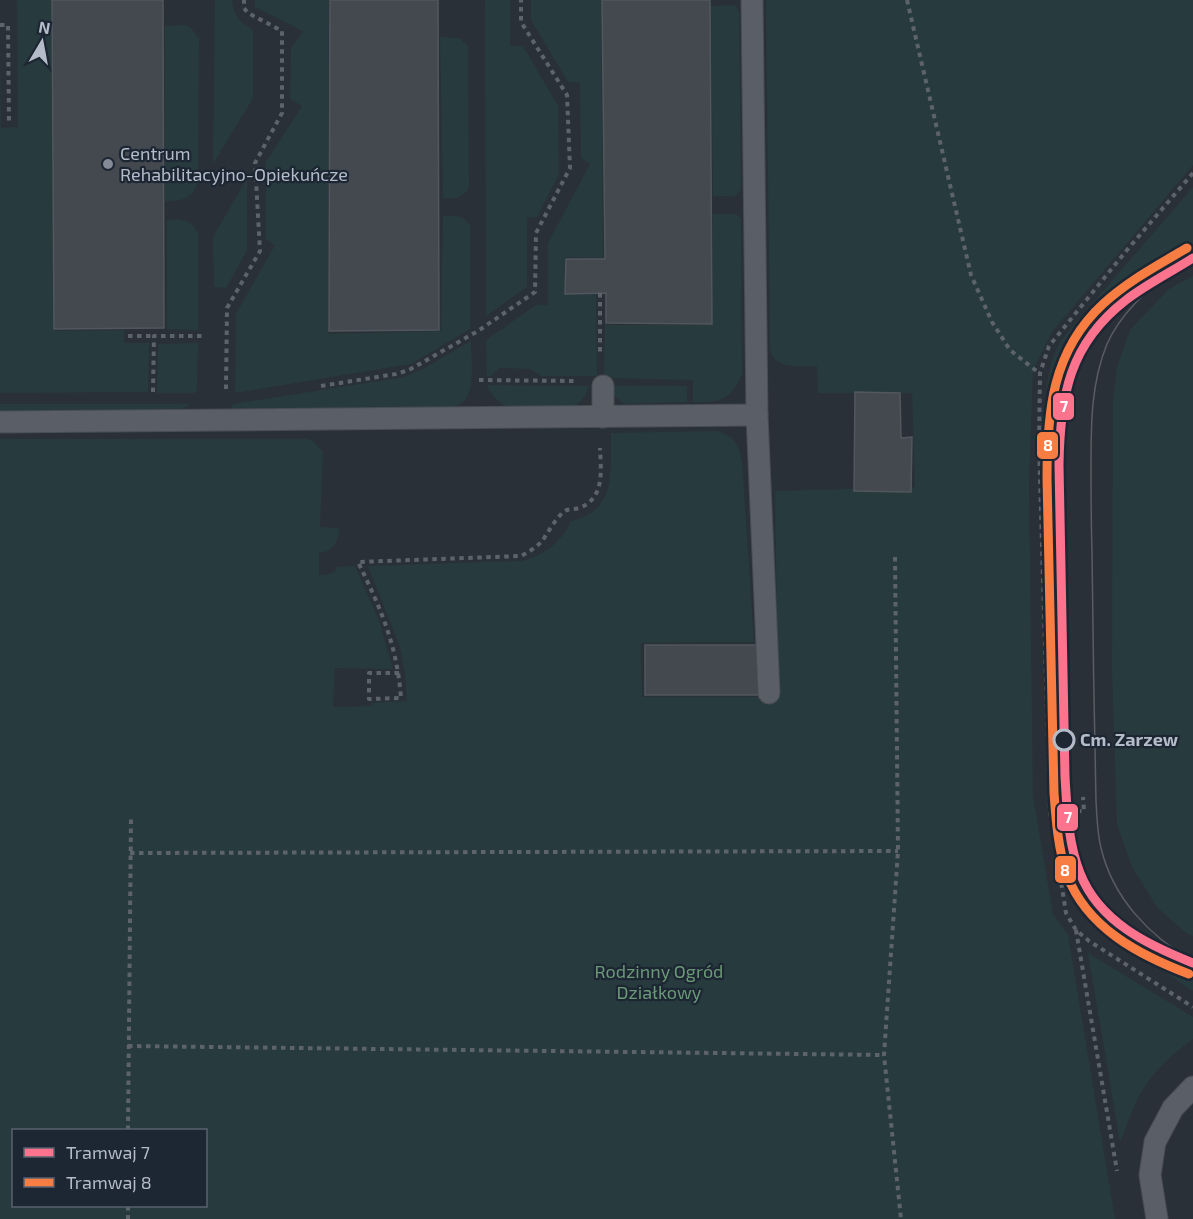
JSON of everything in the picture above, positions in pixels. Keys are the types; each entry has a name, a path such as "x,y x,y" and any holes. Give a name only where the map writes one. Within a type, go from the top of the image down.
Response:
{"lane":[{"path":"752,0 757,415 769,693"},
{"path":"601,417 603,386"},
{"path":"0,422 757,415"},
{"path":"1157,1219 1149,1175 1155,1142 1173,1108 1193,1087"}],"path":[{"path":"226,399 227,308 260,251 255,163 282,113 282,31 248,14 244,8 244,0"},
{"path":"316,387 410,370 478,331 535,292 537,233 570,168 567,95 521,22 521,0"},
{"path":"907,0 970,275 992,322 1010,351 1040,373"},
{"path":"0,25 8,25 9,124"},
{"path":"1193,173 1049,346 1040,373 1039,445 1050,812 1066,914 1076,930 1089,941 1193,1007"},
{"path":"600,293 600,360"},
{"path":"128,336 204,336"},
{"path":"153,399 154,336"},
{"path":"479,380 578,381"},
{"path":"399,673 369,673 369,699 401,698 399,673 386,624 358,562 521,556 529,552 543,540 562,512 566,509 577,509 597,493 601,477 601,417"},
{"path":"895,557 898,851 884,1055 902,1219"},
{"path":"1050,812 1084,811 1083,796"},
{"path":"128,1129 131,818"},
{"path":"130,853 898,851"},
{"path":"1076,930 1118,1173"},
{"path":"128,1046 884,1055"}],"green space":[{"path":"17,0 51,0 54,331 124,330 124,343 149,343 148,392 0,393 0,32 1,128 18,127"},
{"path":"215,0 232,0 238,18 253,30 253,98 213,164"},
{"path":"255,0 329,0 328,334 441,331 443,216 465,219 470,226 470,329 411,364 235,393 236,314 275,245 266,239 266,162 302,106 290,99 291,49 303,31 255,7"},
{"path":"485,0 510,0 510,46 523,46 558,106 559,174 537,217 527,218 527,287 486,316"},
{"path":"531,0 601,0 603,258 565,257 564,294 596,294 597,376 541,376 530,369 499,368 487,377 486,340 536,305 548,305 548,243 590,164 581,158 580,83 568,82 531,20"},
{"name":"Rodzinny Ogród Działkowy","path":"766,0 1193,0 1193,165 1052,332 1033,370 1029,484 1033,796 1053,914 1068,935 1115,1219 0,1219 0,439 307,439 313,441 323,452 320,527 339,528 338,538 332,548 319,553 319,575 332,573 337,567 355,566 379,621 393,669 335,668 333,707 372,706 372,703 407,701 400,647 368,566 521,561 537,556 557,542 571,521 586,516 597,508 604,498 610,475 611,433 716,431 727,435 735,442 742,462 754,642 641,643 642,697 778,697 775,491 915,487 912,393 818,393 817,366 794,366 782,363 771,354"},
{"path":"711,6 736,6 739,12 741,186 735,196 713,196"},
{"path":"185,25 191,28 199,39 198,180 194,191 187,198 165,201 165,26"},
{"path":"440,37 459,38 468,46 469,186 467,191 458,198 443,198"},
{"path":"247,178 247,250 226,288 214,287 213,237"},
{"path":"1193,187 1193,247 1116,298 1086,330 1074,349 1060,386 1053,440 1045,441 1047,384 1052,360 1061,340"},
{"path":"713,214 735,214 741,218 742,374 738,383 724,398 710,402 693,402 693,380 607,378 604,374 605,325 713,325"},
{"path":"178,219 191,224 198,234 198,330 167,329 167,220"},
{"path":"1193,276 1193,936 1186,933 1157,907 1132,867 1117,824 1112,668 1113,400 1117,367 1130,330 1169,289"},
{"path":"471,341 470,388 465,400 452,408 242,410 231,408 233,404 404,377 423,369"},
{"path":"198,343 197,390 194,393 157,393 158,344"},
{"path":"487,385 589,386 584,398 574,406 513,408 497,400"},
{"path":"611,386 687,386 687,402 625,404 614,396"},
{"path":"0,404 190,404 180,410 0,411"},
{"path":"1114,938 1193,977 1193,991"},
{"path":"1088,953 1193,1017 1193,1039 1169,1058 1149,1080 1135,1103 1120,1142"}],"building":[{"name":"Centrum Rehabilitacyjno-Opiekuńcze","path":"52,0 163,0 164,328 54,329"},
{"name":"Centrum Rehabilitacyjno-Opiekuńcze","path":"330,0 438,0 439,330 329,331"},
{"path":"602,0 710,0 712,324 606,323 606,293 565,294 566,259 605,259"},
{"path":"855,392 900,393 901,438 912,437 911,492 854,491"},
{"path":"645,645 758,645 759,695 645,695"}],"tram line":[{"name":"8","path":"1187,248 1144,274 1103,304 1086,322 1073,342 1063,362 1051,406 1047,478 1054,793 1061,855 1076,894 1101,925 1134,948 1189,974"},
{"name":"7","path":"1193,258 1126,300 1107,317 1080,353 1066,394 1062,416 1059,465 1065,777 1069,826 1076,862 1088,890 1112,918 1142,940 1193,963"},
{"path":"1173,270 1144,294 1119,322 1107,344 1095,389 1091,487 1096,801 1101,848 1114,883 1135,914 1148,927 1162,940 1193,961"}],"place":[{"name":"Centrum Rehabilitacyjno-Opiekuńcze","path":"108,164"},
{"name":"Cm. Zarzew","path":"1064,740"}]}
